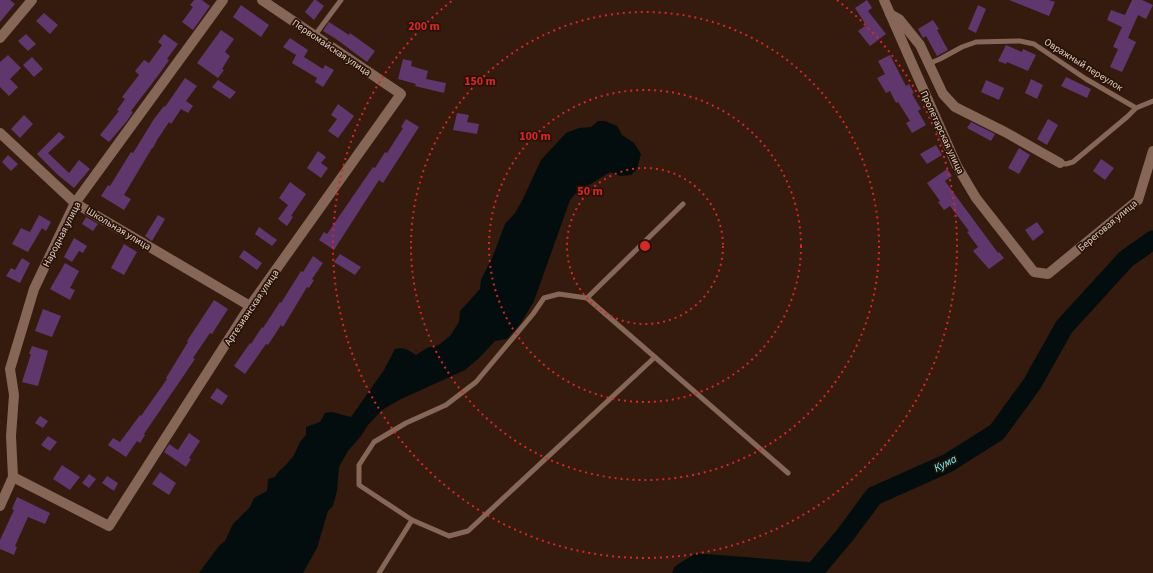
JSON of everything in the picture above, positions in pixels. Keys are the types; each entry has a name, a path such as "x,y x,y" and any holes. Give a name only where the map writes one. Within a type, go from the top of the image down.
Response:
{"street":[{"path":"0,38 32,0"},
{"name":"Народная улица","path":"0,506 13,477 11,436 14,395 5,368 34,289 76,203 223,0"},
{"name":"Первомайская улица","path":"262,0 401,94"},
{"name":"Пролетарская улица","path":"884,0 957,166 976,198 1034,272"},
{"path":"890,14 899,19 920,45 943,94 955,107 1005,132 1060,163"},
{"name":"Артезианская улица","path":"13,477 109,526 250,306 401,94"},
{"name":"Школьная улица","path":"0,133 76,203 250,306"},
{"name":"Береговая улица","path":"1034,272 1048,274 1138,200 1153,151"}],"lane":[{"path":"315,35 341,0"},
{"name":"Овражный переулок","path":"928,64 962,46 976,42 1020,41 1034,44 1086,79 1136,108"},
{"path":"1060,163 1066,164 1073,162 1136,108 1153,101"},
{"path":"587,298 683,204"},
{"path":"655,357 468,531 449,536 412,520 359,484 359,465 374,442 406,423 446,405 476,382 533,314 544,298 559,294 587,298 655,357 788,473"},
{"path":"379,573 412,520"}],"shaded area":[{"path":"598,121 605,121 617,126 622,135 634,143 641,154 637,169 631,175 620,176 610,172 576,193 570,200 534,301 521,323 507,339 495,341 465,370 399,400 382,410 368,425 348,451 339,467 337,491 333,506 328,511 317,548 303,573 199,573 219,546 225,541 233,524 250,507 254,498 267,491 268,479 275,477 294,455 300,442 306,435 306,427 320,422 325,413 332,412 351,417 384,370 395,349 406,349 416,355 427,348 439,345 450,336 459,322 460,311 480,289 481,280 493,256 505,224 515,213 522,201 541,160 566,133 579,128 591,127"}],"building":[{"path":"0,0 10,0 15,4 0,22"},
{"path":"194,0 202,0 210,6 193,30 182,22 193,7 190,5"},
{"path":"314,0 324,6 314,20 305,12"},
{"path":"867,0 872,8 868,11 886,34 870,46 858,31 866,25 855,8"},
{"path":"1009,0 1049,0 1055,2 1049,16"},
{"path":"1132,0 1142,0 1153,5 1146,19 1138,15 1128,38 1136,42 1122,72 1110,67 1118,49 1113,47 1122,27 1107,20 1111,10 1125,15"},
{"path":"241,5 269,25 261,37 233,17"},
{"path":"978,5 986,9 976,33 968,29"},
{"path":"44,13 58,25 50,34 36,21"},
{"path":"933,20 939,29 937,30 948,50 937,56 926,36 923,38 918,29"},
{"path":"329,22 349,35 350,33 375,51 367,62 323,31"},
{"path":"221,30 234,39 225,52 230,56 222,69 224,70 218,78 197,63"},
{"path":"26,34 36,44 28,51 18,41"},
{"path":"164,34 178,44 167,59 169,60 160,73 131,111 133,112 127,121 109,142 100,135 119,111 117,110 125,99 122,97 139,75 135,71 144,60 149,63 162,45 158,42"},
{"path":"290,38 308,50 304,57 323,69 325,65 334,70 323,87 315,82 317,78 292,63 296,55 283,47"},
{"path":"1006,45 1022,52 1023,49 1036,55 1028,71 1007,62 1006,64 998,61"},
{"path":"8,55 21,68 10,79 18,87 9,96 0,87 0,62"},
{"path":"890,55 906,86 909,84 914,93 912,94 921,109 918,111 926,125 912,133 906,123 910,121 898,102 896,103 890,91 886,93 877,78 885,74 878,61"},
{"path":"32,57 43,69 34,77 23,65"},
{"path":"403,59 412,61 411,66 428,71 426,79 446,83 444,93 415,86 416,84 398,79"},
{"path":"1066,77 1091,89 1087,98 1061,86"},
{"path":"185,78 197,86 186,101 193,106 188,113 181,109 171,124 169,122 157,140 124,195 131,199 124,210 101,196 108,185 110,186 131,152 133,153 154,119 164,106 165,107"},
{"path":"1031,79 1043,85 1037,99 1025,93"},
{"path":"218,80 236,92 230,99 212,87"},
{"path":"986,80 1004,88 999,100 981,92"},
{"path":"338,104 354,116 338,138 328,131 337,119 331,115"},
{"path":"457,113 469,115 467,122 479,124 477,134 453,130"},
{"path":"24,115 33,124 20,138 11,129"},
{"path":"406,119 419,127 383,183 379,180 334,250 319,240 324,232 327,234 373,167 375,168 385,152 387,153 403,128 401,127"},
{"path":"1048,119 1058,125 1047,145 1037,139"},
{"path":"971,122 995,134 991,141 967,128"},
{"path":"59,132 65,137 48,153 69,173 79,160 90,169 74,188 58,175 37,154"},
{"path":"936,145 942,155 927,164 920,154"},
{"path":"1019,148 1030,155 1019,174 1008,168"},
{"path":"318,151 326,157 321,163 328,168 321,178 307,168"},
{"path":"8,155 18,164 11,171 2,162"},
{"path":"1101,159 1114,168 1105,180 1093,171"},
{"path":"947,169 952,176 945,181 998,253 999,252 1004,258 989,269 973,251 978,247 967,232 969,231 950,206 944,210 938,202 940,201 927,183"},
{"path":"290,182 306,194 291,216 293,217 287,226 278,219 288,205 279,198"},
{"path":"39,215 51,222 46,231 42,228 28,252 12,244 21,228 30,232"},
{"path":"158,215 165,219 152,241 145,236"},
{"path":"86,217 98,224 93,231 82,224"},
{"path":"1037,222 1044,232 1033,241 1025,230"},
{"path":"259,227 277,240 272,246 255,234"},
{"path":"74,238 87,246 83,253 79,251 72,262 64,257"},
{"path":"124,244 137,252 124,275 111,268"},
{"path":"244,250 262,263 257,270 239,257"},
{"path":"340,254 361,267 355,275 334,262"},
{"path":"313,256 323,263 312,279 314,280 309,288 307,287 283,327 281,325 268,345 266,344 245,374 234,366 262,327 263,328 280,302 281,303 301,271 303,272"},
{"path":"22,258 30,263 20,283 6,276 11,268 15,270"},
{"path":"65,263 79,271 70,288 75,290 70,300 50,289"},
{"path":"214,300 228,309 212,334 210,333 193,358 195,359 144,434 145,435 140,443 137,441 126,457 108,445 113,438 120,442 140,415 141,416 167,379 166,378 188,342 187,341"},
{"path":"43,309 61,316 52,337 35,331"},
{"path":"32,346 48,351 38,386 22,382"},
{"path":"217,388 228,396 222,405 210,398"},
{"path":"40,416 48,421 43,428 35,423"},
{"path":"189,433 200,441 189,458 191,459 186,467 164,452 169,444 178,450"},
{"path":"48,436 57,442 50,451 41,445"},
{"path":"62,465 80,477 70,490 53,479"},
{"path":"160,472 176,483 169,495 152,484"},
{"path":"89,474 96,479 89,488 82,483"},
{"path":"107,476 118,483 114,491 102,483"},
{"path":"17,497 50,513 45,524 28,517 15,546 17,547 14,555 0,549 0,540 14,510 12,509"}],"waterway":[{"name":"Кума","path":"682,573 698,563 814,572 845,535 874,496 948,463 997,432 1032,384 1064,327 1126,259 1153,240"}]}
